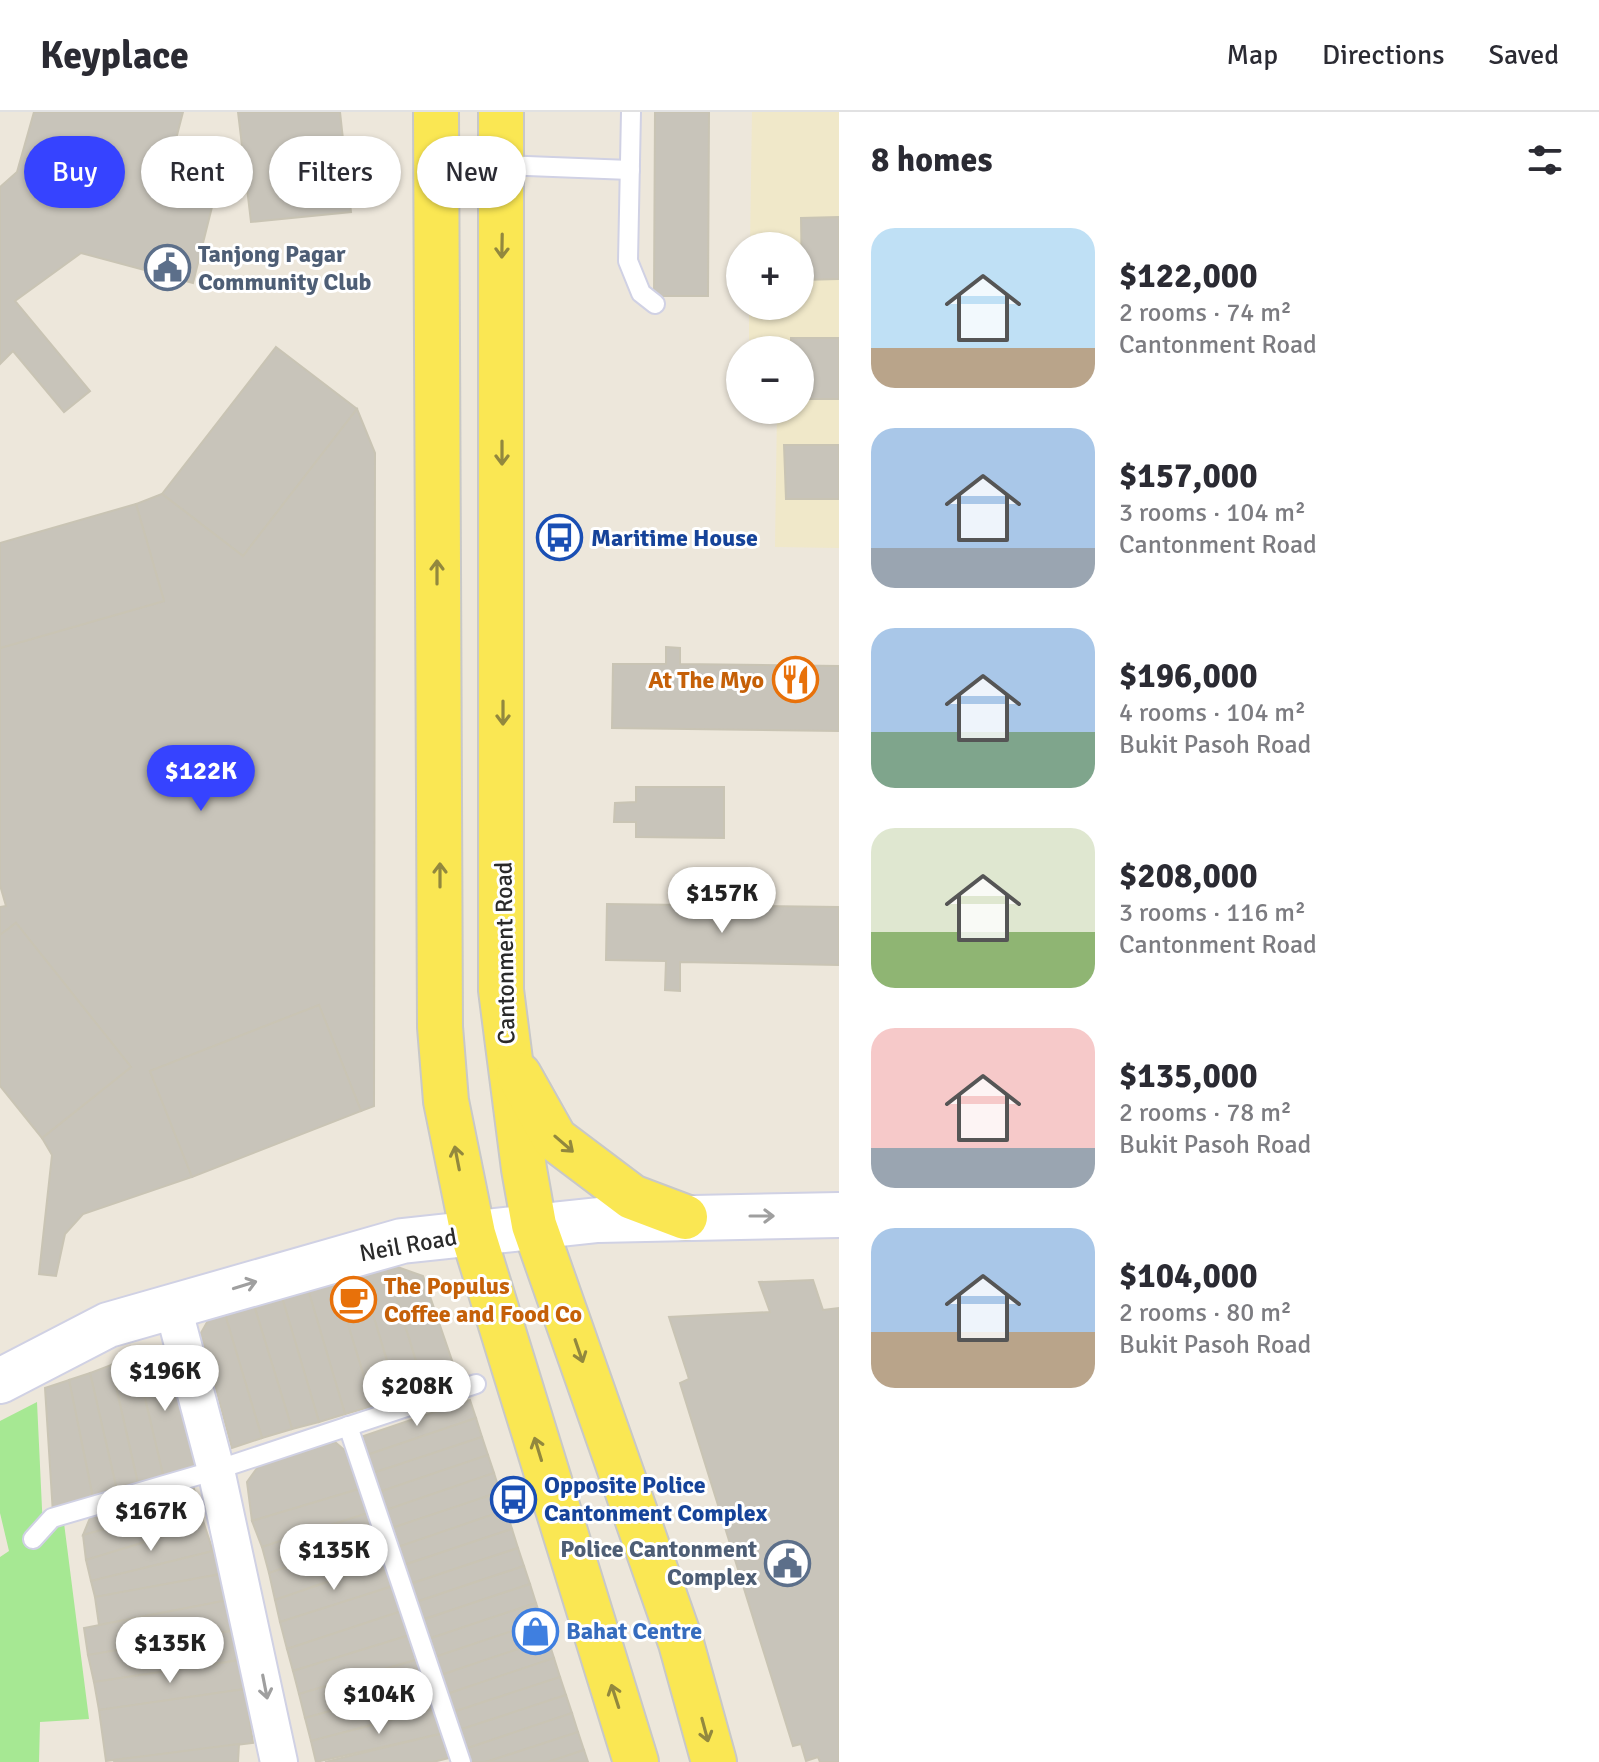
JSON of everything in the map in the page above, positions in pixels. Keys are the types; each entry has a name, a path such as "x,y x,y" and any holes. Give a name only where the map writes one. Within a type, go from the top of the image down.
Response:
{"main road":[{"path":"436,112 440,1027 446,1101 473,1234 636,1762"},
{"name":"Cantonment Road","path":"501,112 501,136"},
{"name":"Cantonment Road","path":"502,208 501,990 508,1055 534,1225 681,1643 714,1762"},
{"path":"508,1055 555,1139 632,1197 685,1217"},
{"name":"Neil Road","path":"0,1381 108,1325 402,1241 534,1225 685,1217 839,1215"}],"street":[{"path":"173,1307 216,1470 279,1762"}],"lane":[{"path":"631,112 628,261 641,293 655,304"},
{"path":"526,166 630,170"},
{"path":"33,1539 52,1518 216,1470 476,1384"},
{"path":"348,1426 461,1762"}],"shaded area":[{"path":"752,112 839,112 839,548 775,547 777,424 814,424 814,336 749,336 749,320 814,320 814,232 750,232"}],"green space":[{"path":"37,1402 43,1530 64,1523 89,1719 40,1722 39,1762 0,1762 0,1557 9,1551 0,1513 0,1421"}],"building":[{"name":"Tanjong Pagar Community Club","path":"34,112 183,112 177,136 141,136 141,208 212,208 193,283 81,253 15,301 90,391 64,412 13,351 0,364 0,187 17,172 24,147 24,208 125,208 125,136 27,136"},
{"path":"238,112 340,112 343,136 269,136 269,208 351,208 351,212 251,222 253,136 241,136"},
{"path":"655,112 709,112 708,296 654,296"},
{"path":"839,217 839,279 814,280 814,232 801,232 801,218"},
{"path":"814,338 839,338 839,399 814,399"},
{"path":"276,347 357,409 243,556 162,494"},
{"path":"357,409 375,453 374,1106 361,1111 319,1005 150,1071 192,1177 83,1214 65,1234 56,1276 39,1274 52,1155 42,1138 131,1067 16,923 0,935 0,907 6,906 0,885 0,648 164,601 136,504 162,494 243,556"},
{"path":"784,445 839,445 839,499 786,499"},
{"path":"136,504 164,601 0,648 0,543"},
{"path":"666,647 680,648 680,664 839,666 839,731 612,728 613,664 666,664"},
{"path":"636,787 724,787 724,838 636,837 636,822 614,822 615,803 636,802"},
{"path":"607,904 839,907 839,965 680,962 680,991 665,990 666,961 606,960"},
{"path":"16,923 131,1067 42,1138 0,1086 0,935"},
{"path":"319,1005 361,1111 192,1177 150,1071"},
{"path":"386,1263 425,1390 398,1398 360,1271"},
{"path":"386,1263 423,1276 458,1378 425,1390"},
{"path":"360,1271 398,1398 373,1406 334,1279"},
{"path":"334,1279 373,1406 345,1414 307,1286"},
{"name":"Police Cantonment Complex","path":"813,1280 823,1310 839,1308 839,1762 820,1762 818,1757 806,1761 801,1744 793,1746 680,1383 689,1379 669,1317 770,1312 759,1282"},
{"path":"307,1286 345,1414 319,1422 281,1294"},
{"path":"281,1294 319,1422 292,1429 253,1302"},
{"path":"253,1302 292,1429 262,1438 224,1311"},
{"path":"224,1311 262,1438 232,1448 201,1333 210,1317"},
{"path":"151,1349 170,1358 196,1468 164,1479 135,1356"},
{"path":"135,1356 164,1479 139,1488 111,1365"},
{"path":"111,1365 139,1488 118,1495 90,1373"},
{"path":"90,1373 118,1495 94,1503 69,1380"},
{"path":"69,1380 94,1503 53,1514 45,1388"},
{"path":"470,1400 476,1418 364,1456 358,1438"},
{"path":"476,1418 482,1437 370,1474 364,1456"},
{"path":"482,1437 488,1455 376,1493 370,1474"},
{"path":"335,1442 348,1453 359,1489 252,1521 247,1482 260,1464"},
{"path":"488,1455 494,1473 383,1511 376,1493"},
{"path":"494,1473 500,1492 389,1529 383,1511"},
{"path":"193,1485 198,1504 83,1535 92,1513"},
{"path":"359,1489 368,1513 262,1547 252,1521"},
{"path":"500,1492 506,1510 395,1548 389,1529"},
{"path":"198,1504 204,1524 86,1560 83,1535"},
{"path":"506,1510 512,1529 401,1566 395,1548"},
{"path":"368,1513 376,1538 269,1573 262,1547"},
{"path":"204,1524 213,1551 91,1581 86,1560"},
{"path":"512,1529 518,1548 407,1585 401,1566"},
{"path":"376,1538 385,1562 275,1600 269,1573"},
{"path":"518,1548 524,1566 413,1603 407,1585"},
{"path":"213,1551 221,1574 95,1597 91,1581"},
{"path":"385,1562 393,1586 280,1622 275,1600"},
{"path":"524,1566 530,1584 419,1621 413,1603"},
{"path":"221,1574 228,1600 99,1625 95,1597"},
{"path":"530,1584 536,1603 425,1640 419,1621"},
{"path":"393,1586 402,1611 287,1649 280,1622"},
{"path":"228,1600 237,1630 88,1655 84,1628"},
{"path":"536,1603 542,1621 432,1658 425,1640"},
{"path":"402,1611 410,1635 293,1671 287,1649"},
{"path":"542,1621 548,1639 438,1676 432,1658"},
{"path":"237,1630 240,1660 94,1682 88,1655"},
{"path":"410,1635 419,1659 299,1694 293,1671"},
{"path":"548,1639 554,1658 444,1695 438,1676"},
{"path":"554,1658 560,1677 450,1713 444,1695"},
{"path":"419,1659 427,1684 305,1718 299,1694"},
{"path":"240,1660 245,1689 99,1710 94,1682"},
{"path":"560,1677 566,1695 456,1731 450,1713"},
{"path":"427,1684 436,1708 311,1741 305,1718"},
{"path":"245,1689 253,1743 106,1761 99,1710"},
{"path":"566,1695 572,1713 462,1750 456,1731"},
{"path":"436,1708 444,1733 316,1762 311,1741"},
{"path":"572,1713 578,1732 486,1762 466,1762 462,1750"},
{"path":"578,1732 584,1750 548,1762 486,1762"},
{"path":"444,1733 453,1757 433,1762 325,1762"},
{"path":"239,1744 238,1762 114,1762 115,1760"},
{"path":"584,1750 588,1762 548,1762"}],"place":[{"name":"Tanjong Pagar Community Club","path":"167,268"},
{"name":"Maritime House","path":"560,538"},
{"name":"At The Myo","path":"795,680"},
{"name":"The Populus Coffee and Food Co","path":"353,1300"},
{"name":"Opposite Police Cantonment Complex","path":"513,1499"},
{"name":"Police Cantonment Complex","path":"788,1563"},
{"name":"Bahat Centre","path":"535,1631"}]}
